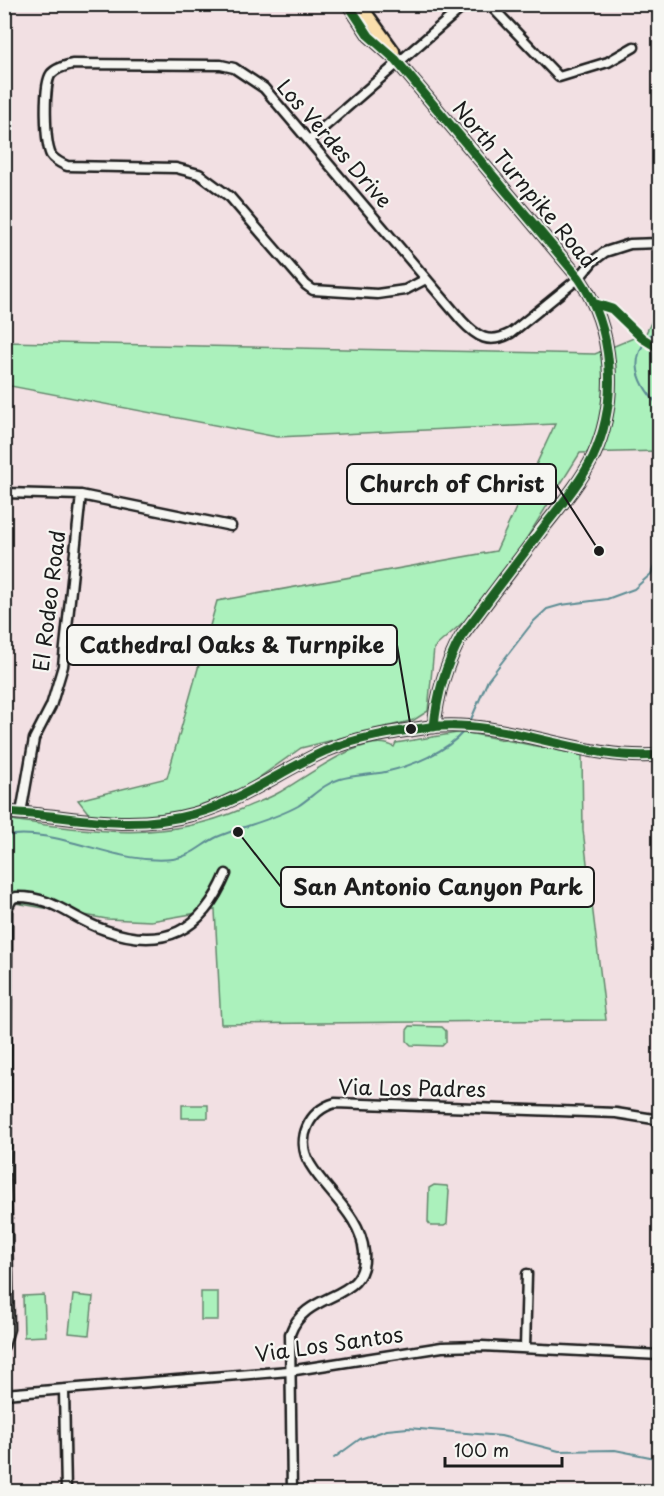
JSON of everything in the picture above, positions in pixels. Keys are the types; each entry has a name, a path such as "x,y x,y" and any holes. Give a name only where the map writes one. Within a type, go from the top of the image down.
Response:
{"main road":[{"name":"North Turnpike Road","path":"348,4 369,36 397,62 579,278 593,303 605,339 609,392 603,432 590,463 576,485 461,637 450,656 439,688 434,727"},
{"name":"North Turnpike Road","path":"360,4 394,51 397,62"},
{"path":"4,812 96,823 165,821 226,803 316,756 351,741 434,727 488,730 587,751 660,755"}],"street":[{"path":"309,140 466,4"},
{"path":"489,4 559,77 608,62 634,47"},
{"name":"Los Verdes Drive","path":"426,279 405,290 377,294 329,293 313,290 306,285 230,197 198,174 176,168 67,166 55,160 47,141 46,92 51,74 59,68 72,64 196,64 234,69 264,88 426,279 477,336 487,340 500,339 511,333 579,278"},
{"path":"579,278 593,261 615,248 640,242 660,243"},
{"path":"4,493 81,495 231,526"},
{"name":"El Rodeo Road","path":"21,813 34,739 51,706 63,666 81,495"},
{"path":"4,1346 9,1329 6,1175 7,908 12,898 16,897 45,900 105,930 139,939 153,938 183,929 200,918 215,899 226,874"},
{"name":"Via Los Padres","path":"292,1491 288,1347 294,1323 314,1303 347,1291 363,1268 364,1254 362,1240 342,1204 309,1162 304,1148 309,1121 325,1106 335,1103 616,1113 660,1120"},
{"path":"525,1348 527,1274"},
{"name":"Via Los Santos","path":"4,1394 289,1371 442,1347 525,1348 660,1355"},
{"path":"64,1390 66,1491"}],"green space":[{"path":"659,306 659,451 580,453 488,600 434,648 428,711 414,720 301,748 219,806 96,823 78,800 167,778 217,601 496,551 555,424 277,437 5,385 5,342 595,354 646,333"},
{"path":"463,732 582,755 583,830 606,1020 221,1024 215,910 151,921 107,919 10,902 5,897 4,819 124,832 183,827 212,820 271,797 319,767 352,750 382,743 394,747 396,743"},
{"path":"410,1026 442,1027 446,1031 446,1042 442,1046 411,1045 407,1041 407,1030"},
{"path":"182,1105 208,1105 208,1118 182,1118"},
{"path":"434,1185 447,1186 449,1191 447,1224 444,1226 431,1226 428,1222 429,1188"},
{"path":"201,1292 218,1292 218,1320 201,1320"},
{"path":"44,1295 46,1336 24,1337 23,1296"},
{"path":"73,1295 93,1297 89,1335 69,1333"}],"waterway":[{"path":"660,326 649,336 638,356 639,376 651,397 660,407"},
{"path":"469,724 488,680 533,622 547,609 607,599 634,589 651,574 660,552"},
{"path":"4,836 25,834 45,836 151,860 179,858 217,837 288,811 334,781 385,772 417,762 438,752 457,739 464,731"},
{"path":"334,1458 360,1439 387,1430 408,1428 501,1436 559,1451 615,1450 660,1459"}],"cycle path":[{"path":"348,4 369,36 395,59 579,278 600,320 609,366 607,413 593,457 570,494 461,637 443,680 434,727"},
{"path":"593,303 612,309 642,338 660,349"},
{"path":"4,812 121,823 169,819 194,814 245,794 308,759 338,746 376,736 430,727 459,726 487,729 602,752 660,755"}],"place":[{"name":"Church of Christ","path":"599,551"},
{"name":"Cathedral Oaks & Turnpike","path":"411,729"},
{"name":"San Antonio Canyon Park","path":"238,832"}]}
